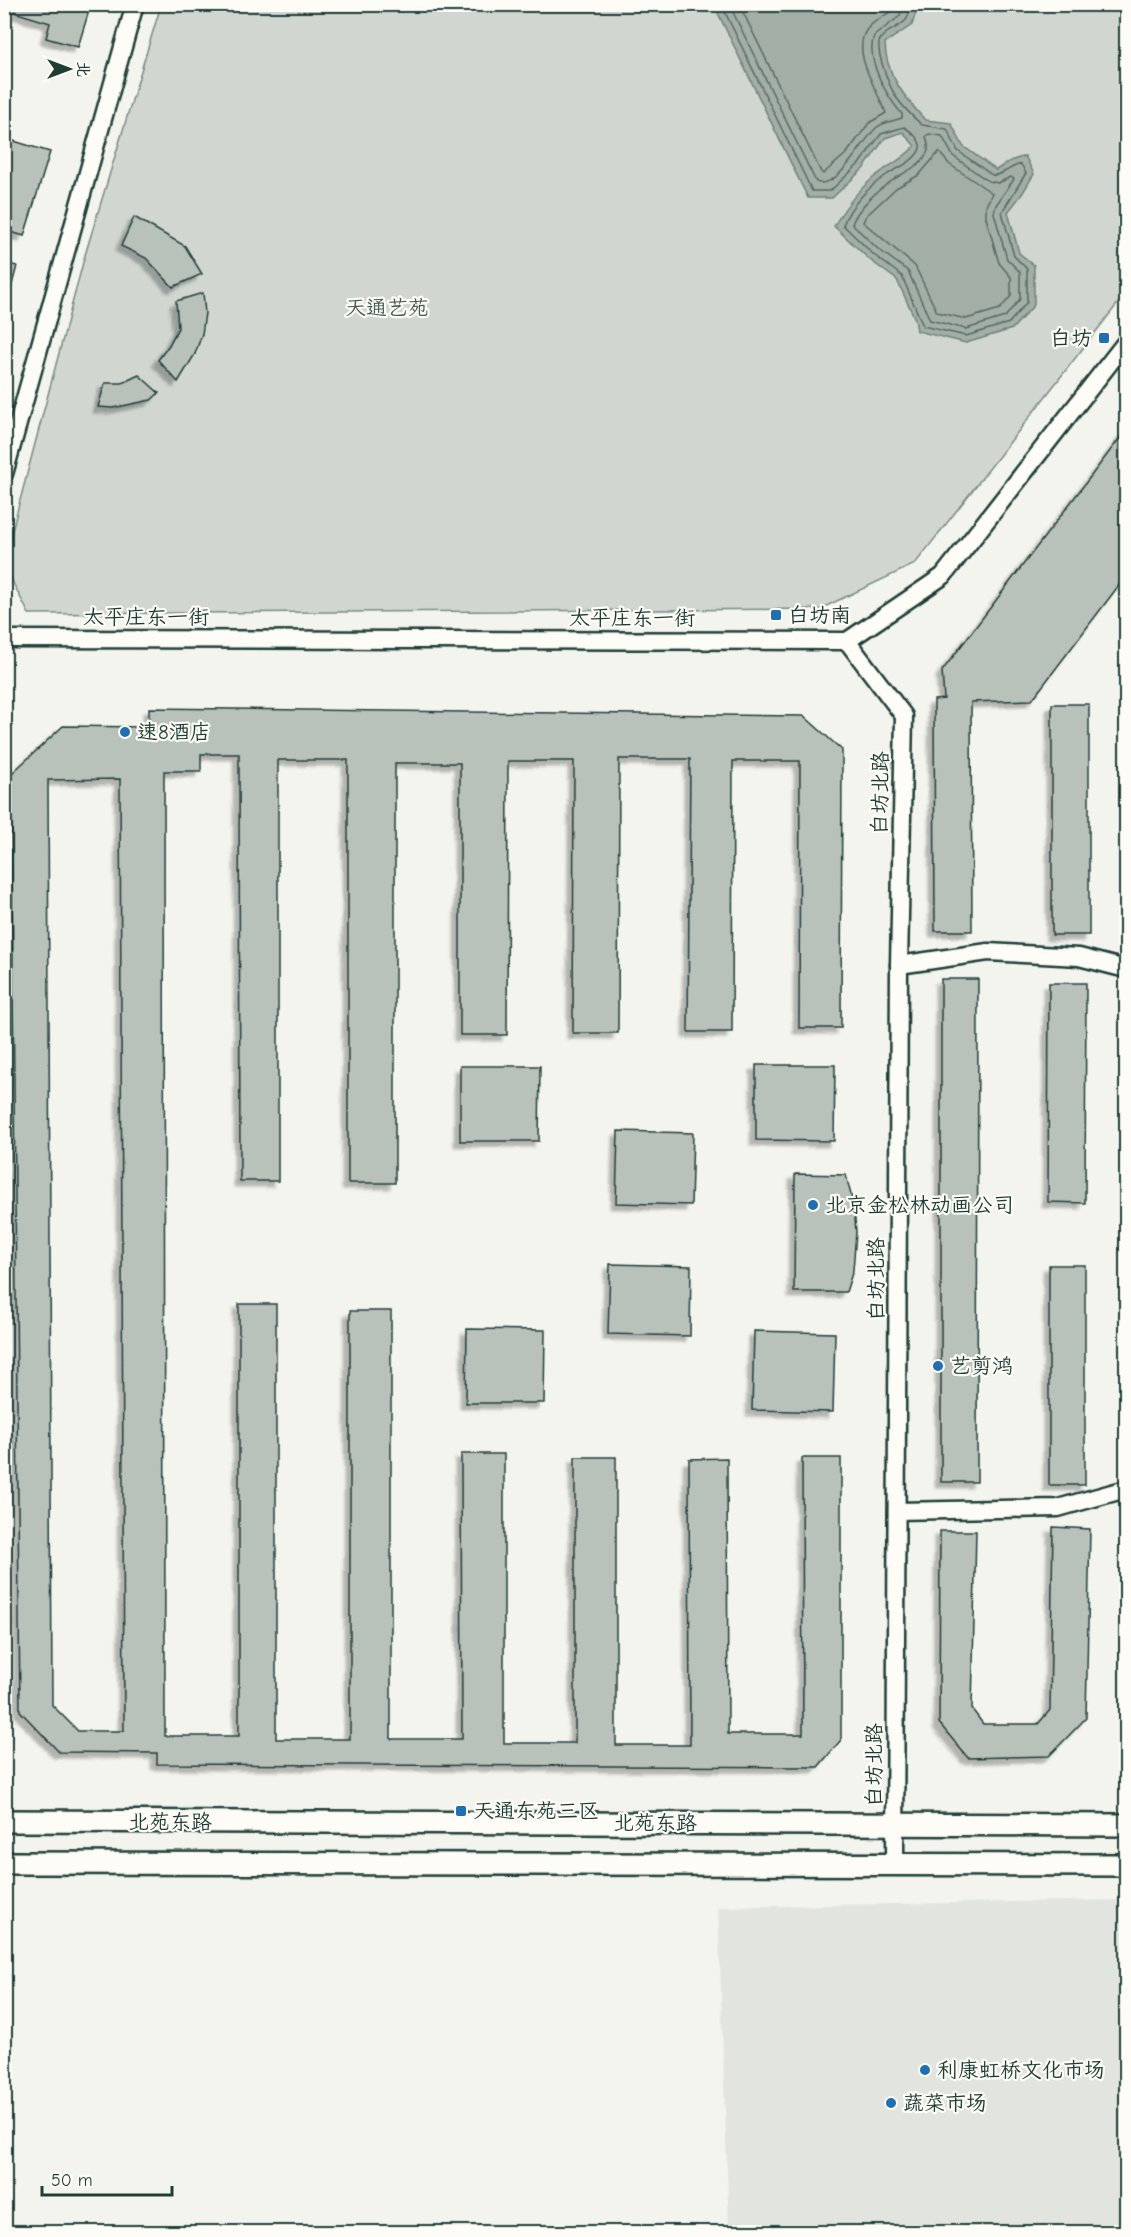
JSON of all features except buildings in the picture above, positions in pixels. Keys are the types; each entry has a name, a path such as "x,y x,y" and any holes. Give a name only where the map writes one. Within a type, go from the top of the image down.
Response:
{"main road":[{"name":"北苑东路","path":"4,1821 1126,1825"},
{"name":"北苑东路","path":"4,1863 1126,1865"}],"street":[{"path":"4,474 135,4"},
{"path":"847,641 943,576 1126,342"},
{"name":"太平庄东一街","path":"4,639 847,641"},
{"name":"白坊北路","path":"847,641 904,716 900,965 896,1865"},
{"path":"900,965 988,952 1079,957 1126,969"},
{"path":"897,1511 1058,1508 1126,1489"}],"shaded area":[{"name":"利康虹桥文化市场","path":"1126,1900 1126,2232 729,2232 718,1907"}],"green space":[{"name":"天通艺苑","path":"1118,4 1126,13 1126,293 915,564 820,609 29,614 5,567 5,557 85,255 161,5"}],"water":[{"path":"714,5 913,5 917,9 912,25 885,43 892,75 910,103 925,120 951,123 963,146 996,170 1010,161 1025,156 1034,174 1008,212 1019,253 1034,265 1034,305 1012,329 966,343 917,331 915,319 897,280 870,260 834,226 850,202 863,188 915,146 903,132 885,138 864,168 832,198 808,198"}],"place":[{"name":"白坊","path":"1104,338"},
{"name":"白坊南","path":"776,615"},
{"name":"速8酒店","path":"125,732"},
{"name":"北京金松林动画公司","path":"813,1205"},
{"name":"艺剪鸿","path":"938,1366"},
{"name":"天通东苑三区","path":"461,1811"},
{"name":"利康虹桥文化市场","path":"925,2070"},
{"name":"蔬菜市场","path":"891,2103"}]}
